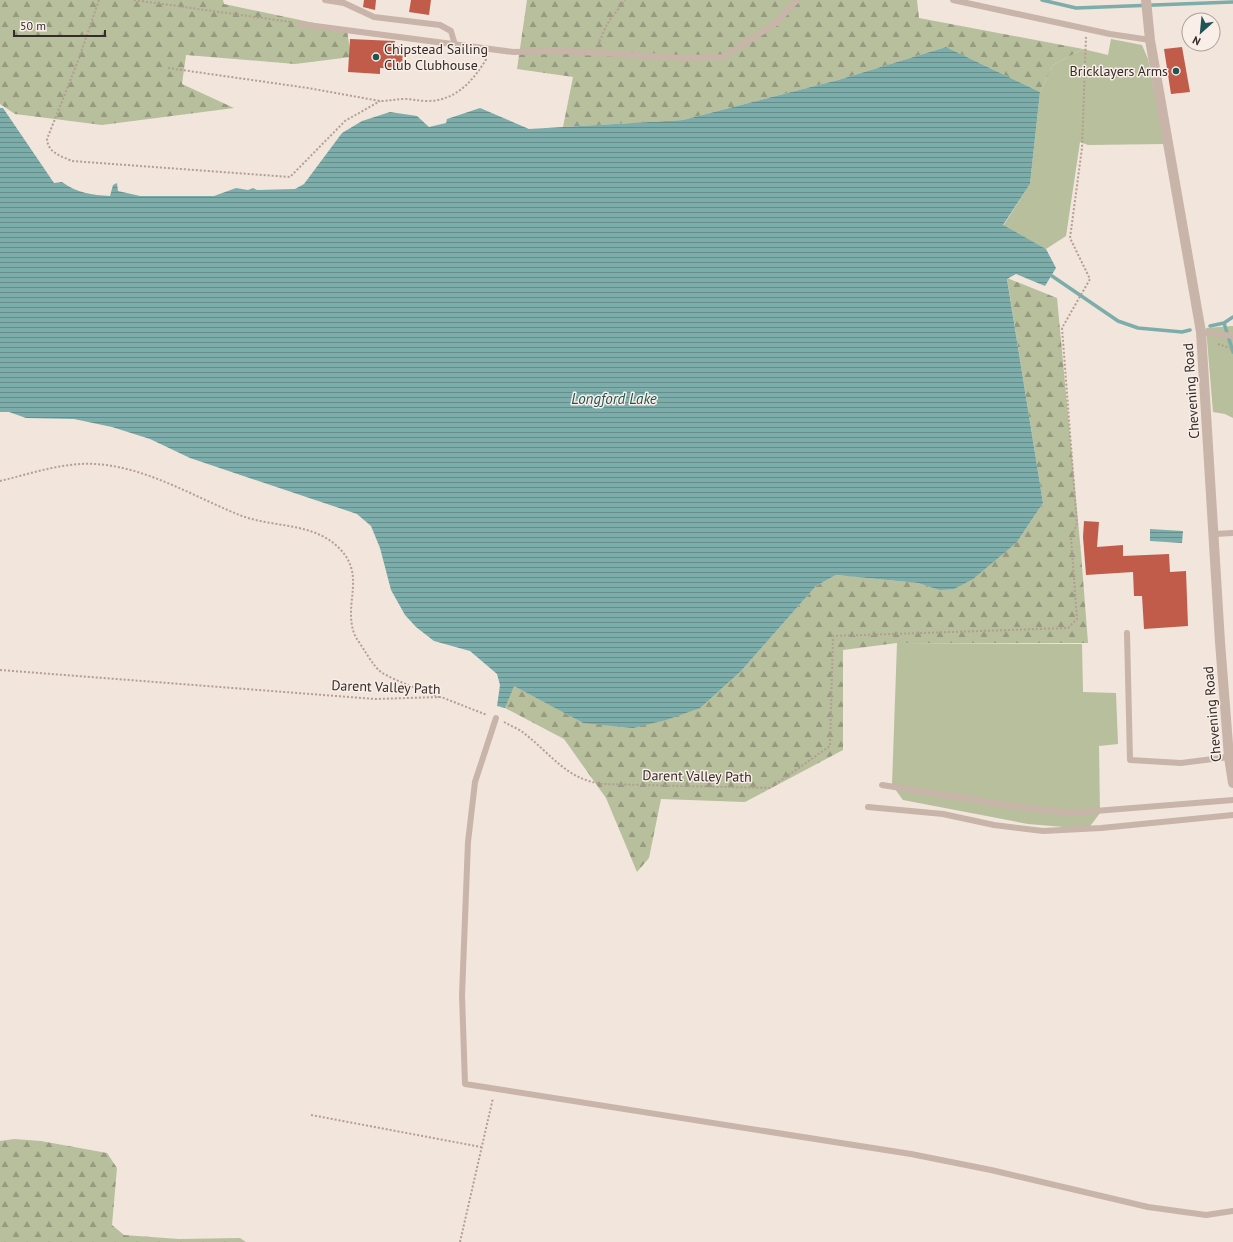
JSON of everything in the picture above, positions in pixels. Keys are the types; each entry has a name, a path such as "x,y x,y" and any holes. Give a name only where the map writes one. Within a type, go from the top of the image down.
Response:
{"street":[{"name":"Chevening Road","path":"1146,5 1150,40 1201,332 1220,642 1229,757 1233,783"}],"lane":[{"path":"324,0 344,3 374,17 440,24 451,31 455,45"},
{"path":"300,24 513,52 564,51 684,58 723,57 776,24 797,0"},
{"path":"953,0 1150,40"},
{"path":"1201,332 1230,336"},
{"path":"1214,534 1233,533"},
{"path":"1127,633 1130,760 1181,763 1229,757"},
{"path":"496,718 482,756 472,802 468,842 462,995 465,1084 911,1154 991,1170 1148,1207 1206,1215 1233,1211"},
{"path":"882,785 1019,807 1070,813 1190,802 1233,800"},
{"path":"868,806 943,814 994,825 1042,831 1101,828 1233,815"}],"path":[{"path":"99,0 89,25 82,51 47,139 47,144 52,151 72,161 290,177 345,121 380,101"},
{"path":"134,0 300,24"},
{"path":"596,53 599,39 607,24 625,0"},
{"name":"Darent Valley Path","path":"0,670 375,699 441,697 496,718 525,734 554,762 589,782 602,784 770,788 830,746 833,636 1068,628 1078,619 1071,538 1077,524 1062,328 1090,279 1070,238 1082,148 1086,28"},
{"path":"168,68 380,101 403,99 428,101 441,100 454,95 469,83 492,50"},
{"path":"1223,346 1233,349"},
{"path":"0,481 58,467 93,464 116,466 141,473 244,516 282,526 308,529 326,537 341,550 351,565 354,582 351,615 353,631 374,665 385,675 441,697"},
{"path":"460,1242 495,1089"},
{"path":"310,1115 481,1147"}],"green space":[{"path":"0,0 223,0 224,4 347,30 351,57 295,64 186,55 182,84 234,108 102,125 15,114 0,104"},
{"path":"527,0 917,0 919,18 1083,49 1053,65 1040,92 946,47 838,80 683,120 563,127 573,77 517,69"},
{"path":"1111,39 1142,45 1148,59 1165,144 1088,145 1080,142 1066,236 1046,249 1003,226 1030,184 1040,92 1053,65 1083,49 1108,55"},
{"path":"1007,278 1057,298 1088,643 897,643 843,650 843,750 745,802 661,799 649,858 637,872 606,798 564,739 505,708 513,685 583,723 742,670 816,586 836,575 918,583 939,590 1017,542 1043,503"},
{"path":"1233,326 1233,418 1225,414 1213,412 1206,328"},
{"path":"897,643 1082,644 1083,692 1116,693 1118,744 1099,746 1100,813 1088,829 1028,824 903,800 892,785"},
{"path":"14,1139 41,1141 107,1153 117,1168 112,1225 124,1235 179,1239 240,1238 246,1242 0,1242 0,1141"}],"water":[{"name":"Longford Lake","path":"946,47 1040,92 1030,184 1003,225 1046,249 1056,268 1045,286 1016,274 1007,279 1043,503 1017,542 973,579 954,589 939,590 918,583 836,575 816,586 742,670 700,708 666,720 633,728 583,723 514,686 505,708 497,706 500,685 497,674 470,651 434,641 416,627 405,615 391,590 380,548 371,526 357,514 190,458 150,439 112,427 74,419 26,418 9,412 0,412 0,108 3,108 54,183 62,182 73,189 103,196 110,196 113,185 117,183 118,191 140,196 214,196 236,188 248,190 253,188 257,190 295,189 304,184 342,133 362,121 390,112 417,116 429,127 446,123 447,119 480,108 529,129 683,120 838,80"},
{"path":"1150,529 1183,531 1182,543 1150,541"}],"building":[{"path":"364,0 376,0 375,10 363,7"},
{"path":"411,0 431,0 429,15 409,12"},
{"name":"Chipstead Sailing Club Clubhouse","path":"350,39 395,41 394,46 403,46 402,69 380,68 380,74 348,72"},
{"path":"1181,47 1190,92 1171,94 1164,49"},
{"path":"1084,521 1099,522 1097,547 1123,545 1123,556 1169,554 1170,572 1186,571 1188,626 1144,629 1142,596 1134,596 1133,572 1086,575 1083,537"}],"waterway":[{"path":"1042,0 1076,8 1233,2"},
{"path":"1052,276 1118,321 1138,328 1182,332 1190,330"},
{"path":"1210,326 1224,323 1233,317"},
{"path":"1224,323 1233,352"}],"place":[{"name":"Chipstead Sailing Club Clubhouse","path":"376,57"},
{"name":"Bricklayers Arms","path":"1176,71"}]}
